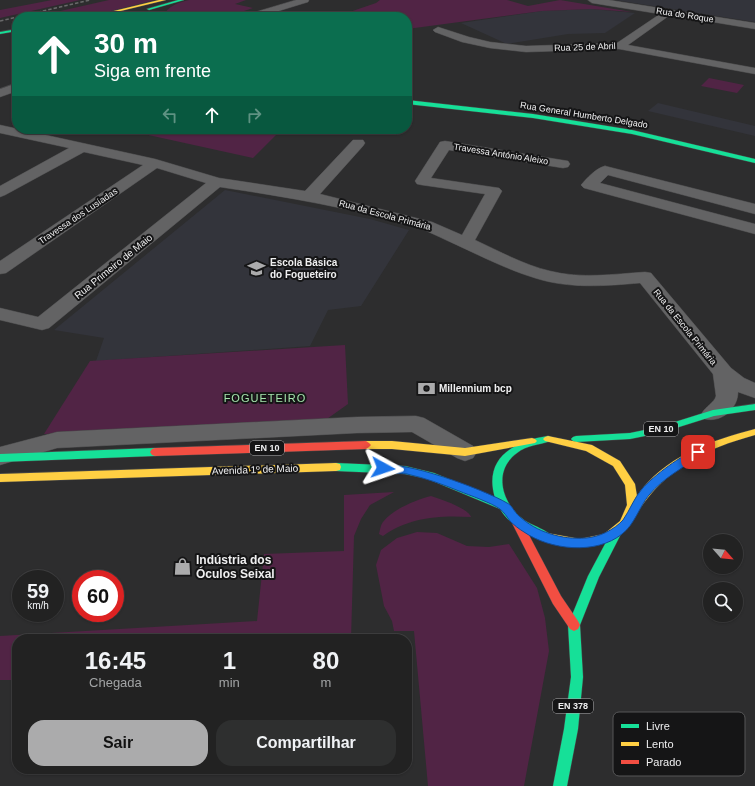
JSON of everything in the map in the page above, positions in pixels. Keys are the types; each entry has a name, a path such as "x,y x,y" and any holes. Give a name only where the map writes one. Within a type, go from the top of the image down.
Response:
{"main road":[{"path":"112,12 164,0"},
{"path":"141,12 178,0"},
{"path":"159,12 161,9 178,0"},
{"path":"0,37 12,32"},
{"name":"Rua General Humberto Delgado","path":"412,103 533,116 632,132 755,161"},
{"name":"EN 10","path":"565,440 630,436 660,430 713,413 755,407"},
{"path":"514,519 530,530 547,538 567,542 587,543 603,539 617,532 627,522 633,510 646,492 668,471 698,452 737,436 755,432"},
{"path":"465,452 548,439 582,443 598,450 612,460 623,471 630,484 634,497 633,510"},
{"path":"532,441 518,447 507,455 500,466 496,478 498,492 504,506 514,519 538,561 557,600 574,625"},
{"name":"Avenida 1º de Maio","path":"0,478 313,467 383,468 405,470 430,476 504,506"},
{"name":"EN 378","path":"560,786 577,677 574,625 594,576 617,532"}],"street":[{"path":"266,12 305,0"},
{"name":"Rua do Roque","path":"592,0 755,26"},
{"path":"619,46 669,12"},
{"name":"Rua 25 de Abril","path":"438,30 466,40 490,45 518,48 619,46 755,71"},
{"path":"0,94 12,89"},
{"name":"Rua da Escola Primária","path":"5,134 82,147 156,162 217,182 351,204 426,225 528,270 559,280 578,281 645,277 723,373 736,383 755,391"},
{"path":"309,196 358,143"},
{"name":"Travessa António Aleixo","path":"466,242 494,191 422,181 445,145 563,164"},
{"path":"0,192 82,147"},
{"name":"Travessa dos Lusíadas","path":"0,269 156,162"},
{"path":"755,209 605,170 589,186 755,229"},
{"name":"Rua Primeiro de Maio","path":"0,314 42,324 217,182"},
{"name":"Rua da Escola Primária","path":"713,413 722,406 728,397 723,373"},
{"path":"0,457 57,440 357,425 416,424 465,452"}],"shaded area":[{"path":"52,0 80,0 27,12 12,12 12,15 0,18 0,10"},
{"path":"109,0 155,0 107,12 56,12"},
{"path":"189,0 246,0 235,4 253,8 241,12 166,12 177,4"},
{"path":"380,0 507,0 528,6 560,0 632,12 591,9 542,11 412,28 412,12 350,12 376,3"},
{"path":"615,0 755,0 755,22"},
{"path":"591,9 635,13 605,33 568,34 507,44 461,23 542,11"},
{"path":"709,78 744,85 737,93 701,86"},
{"path":"658,103 755,126 755,136 648,111"},
{"path":"144,134 277,134 253,158"},
{"name":"Escola Básica do Fogueteiro","path":"225,190 370,219 409,230 361,306 328,310 310,346 96,361 104,338 54,330"},
{"path":"345,345 348,404 324,421 44,434 90,361"},
{"path":"394,492 370,505 361,519 354,536 351,634 34,634 257,621 264,554 344,551 344,495"},
{"path":"431,496 465,510 471,517 448,516 414,521 383,536 379,534 382,523 387,517 399,509"},
{"path":"417,532 437,533 467,546 489,547 509,544 537,588 545,618 549,651 524,786 428,786 414,631 394,631 392,621 384,606 376,565 381,550 397,538"},
{"path":"12,635 12,680 0,680 0,636"}],"railway":[{"path":"39,12 90,0"},
{"path":"0,21 12,18"}],"traffic: fast":[{"path":"149,9 182,0"},
{"path":"0,33 12,31"},
{"path":"412,103 533,116 632,132 755,161"},
{"path":"576,439 630,436 660,430 713,413 755,407"},
{"path":"547,537 534,532 510,515 502,503 499,494 498,479 499,469 503,461 514,450 539,440 548,439"},
{"path":"0,458 155,452"},
{"path":"336,467 405,470 430,476 504,506"},
{"path":"560,786 571,729 577,677 574,625 594,576 617,532"}],"traffic: slow":[{"path":"112,12 164,0"},
{"path":"633,510 645,492 668,470 681,461 695,453 725,441 755,432"},
{"path":"547,537 580,543 607,538 624,524 633,505 630,484 616,464 589,448 548,439"},
{"path":"366,445 392,445 465,452 532,441"},
{"path":"0,478 336,467"}],"traffic: jam":[{"path":"155,452 366,445"},
{"path":"516,521 557,600 574,625"}],"place":[{"name":"Escola Básica do Fogueteiro","path":"257,268"},
{"name":"Millennium bcp","path":"426,388"},
{"name":"Indústria dos Óculos Seixal","path":"183,567"}],"district":[{"name":"FOGUETEIRO","path":"265,398"}],"route":[{"path":"383,468 405,470 430,476 460,487 504,506 514,519 530,530 547,538 567,542 587,543 603,539 617,532 627,522 633,510 646,492 668,471 698,452"}]}
